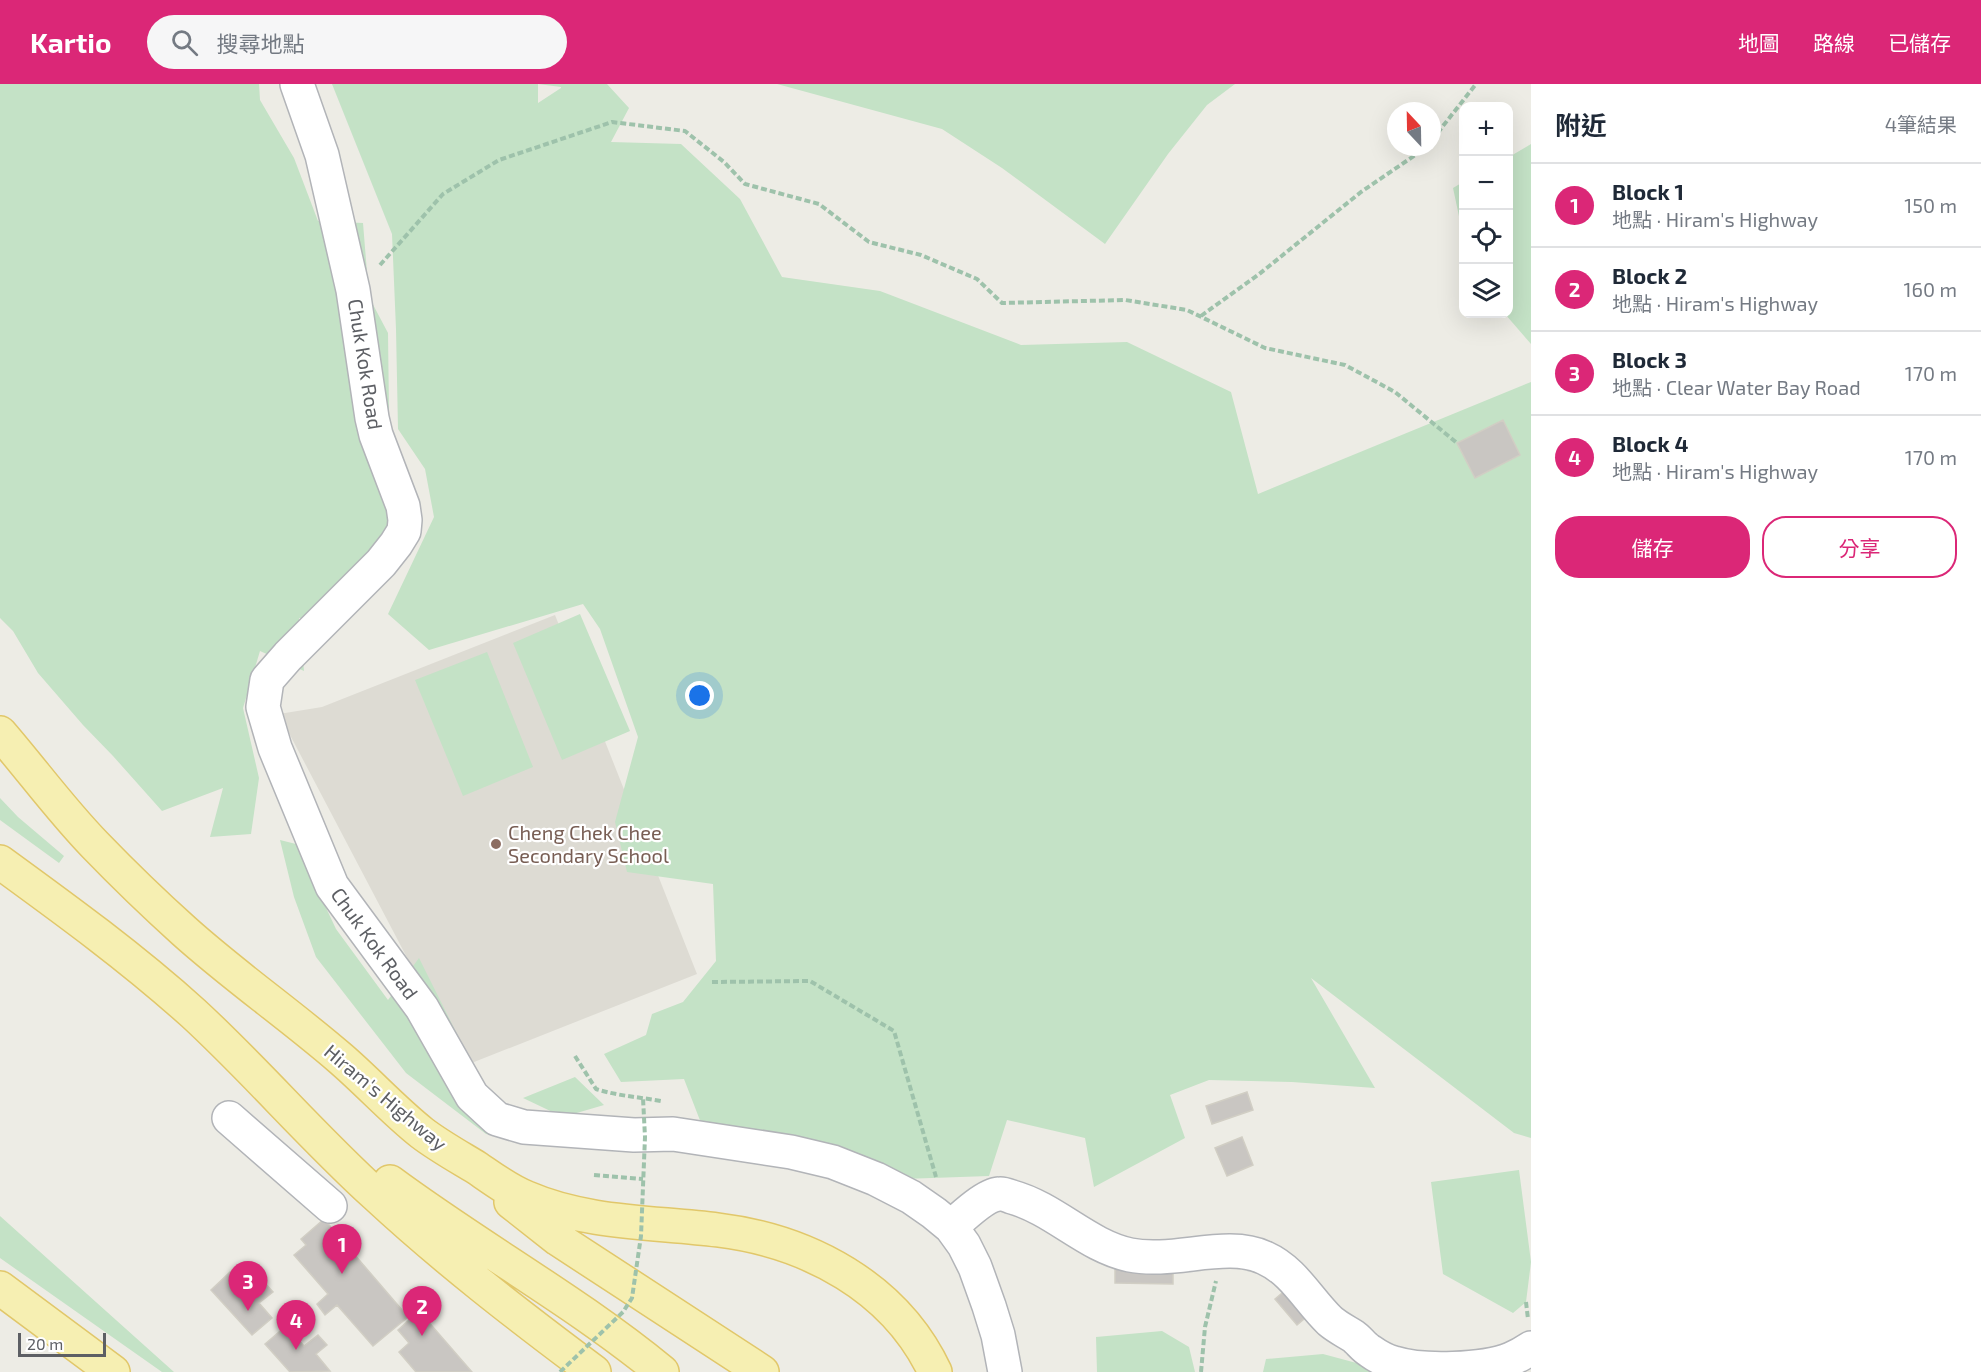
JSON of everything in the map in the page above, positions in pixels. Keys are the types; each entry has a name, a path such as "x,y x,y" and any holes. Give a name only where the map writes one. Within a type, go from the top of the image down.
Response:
{"main road":[{"name":"Hiram's Highway","path":"0,733 94,844 185,932 340,1058 422,1133 504,1186 552,1207 610,1219 750,1235 809,1253 833,1264 876,1295 897,1315 915,1338 935,1372"},
{"path":"0,862 133,961 194,1014 249,1067 311,1134 449,1260 503,1304 594,1372"},
{"path":"249,1067 424,1208 611,1332 662,1372"},
{"path":"422,1133 558,1239 762,1372"},
{"path":"8,1302 113,1372"}],"street":[{"name":"Chuk Kok Road","path":"297,84 322,155 353,290 376,435 403,506 405,520 404,531 381,562 267,680 263,707 275,748 332,886 422,1008 472,1096 497,1119 524,1127 634,1135 674,1134 791,1152 823,1160 876,1179 911,1197 951,1227 964,1245 975,1267 998,1335 1005,1372"},
{"path":"229,1119 323,1214 357,1177"},
{"path":"951,1227 983,1200 999,1194 1019,1199 1041,1209 1102,1245 1130,1255 1172,1257 1242,1250 1274,1263 1300,1284 1330,1320 1369,1351 1392,1363 1422,1368 1475,1367 1505,1361 1531,1348"}],"path":[{"path":"1441,129 1476,84"},
{"path":"353,290 388,257 443,194 499,160 612,122 685,131 724,162 745,184 819,204 869,242 921,255 977,279 1002,303 1125,300 1187,309 1265,348 1345,365 1395,392 1457,443"},
{"path":"1201,316 1258,275 1361,192 1413,156"},
{"path":"712,982 810,981 894,1031 937,1180"},
{"path":"560,1372 623,1312 632,1298 641,1236 645,1137 643,1098"},
{"path":"594,1175 642,1179"},
{"path":"1201,1372 1205,1327 1216,1279 1223,1266 1242,1250"}],"shaded area":[{"name":"Cheng Chek Chee Secondary School","path":"555,615 697,974 464,1066 279,714 322,707"}],"green space":[{"path":"0,84 259,84 260,100 294,158 318,221 363,223 369,297 388,333 389,411 379,418 396,566 342,621 299,618 304,671 260,651 243,708 259,778 251,834 210,837 223,788 162,811 38,673 13,631 0,618"},
{"path":"332,84 538,84 607,84 629,108 611,142 681,144 740,199 782,277 880,291 1021,345 1127,342 1231,392 1258,494 1531,382 1531,1138 1514,1133 1311,978 1375,1088 1292,1082 1209,1080 1170,1095 1185,1138 1094,1187 1085,1138 1007,1120 989,1176 903,1179 701,1123 684,1079 621,1082 604,1054 646,1035 652,1014 683,1002 716,961 713,884 627,872 615,822 638,737 600,629 583,604 429,650 388,614 434,517 425,469 398,429 392,234","holes":["538,84 561,88 538,103"]},
{"path":"777,84 1235,84 1207,105 1168,154 1105,244 1002,168 942,129"},
{"path":"1531,144 1531,344 1508,318 1513,318 1513,155"},
{"path":"1459,184 1459,216 1453,188"},
{"path":"580,614 630,731 562,760 513,643"},
{"path":"487,652 533,767 463,796 415,680"},
{"path":"0,798 18,817 64,856 59,863 0,820"},
{"path":"280,840 296,844 336,929 388,1000 419,958 458,1036 431,1044 464,1102 496,1136 486,1134 406,1073 316,957 294,897"},
{"path":"575,1077 604,1105 563,1117 523,1098"},
{"path":"1519,1170 1531,1262 1526,1302 1513,1313 1443,1274 1431,1182"},
{"path":"0,1216 174,1372 162,1372 0,1258"},
{"path":"1162,1331 1189,1347 1195,1372 1097,1372 1096,1337"},
{"path":"1323,1354 1390,1372 1263,1372 1266,1359"}],"building":[{"path":"1503,420 1520,455 1475,478 1457,443"},
{"path":"1247,1092 1253,1110 1212,1124 1206,1106"},
{"path":"1242,1137 1253,1165 1227,1176 1215,1148"},
{"path":"324,1219 408,1317 373,1346 337,1305 325,1315 317,1304 328,1294 294,1255 306,1245 301,1239"},
{"path":"1115,1266 1173,1266 1173,1284 1115,1283"},
{"path":"230,1272 248,1292 262,1280 273,1292 259,1303 272,1318 252,1335 211,1290"},
{"path":"1288,1288 1310,1314 1297,1325 1275,1299"},
{"path":"419,1311 472,1372 416,1372 399,1352 409,1343 398,1330"},
{"path":"286,1326 304,1346 318,1335 327,1345 316,1354 330,1371 290,1372 265,1344"}],"place":[{"name":"Cheng Chek Chee Secondary School","path":"496,844"},
{"name":"Block 1","path":"342,1274"},
{"name":"Block 3","path":"248,1311"},
{"name":"Block 2","path":"422,1336"},
{"name":"Block 4","path":"296,1350"}]}
